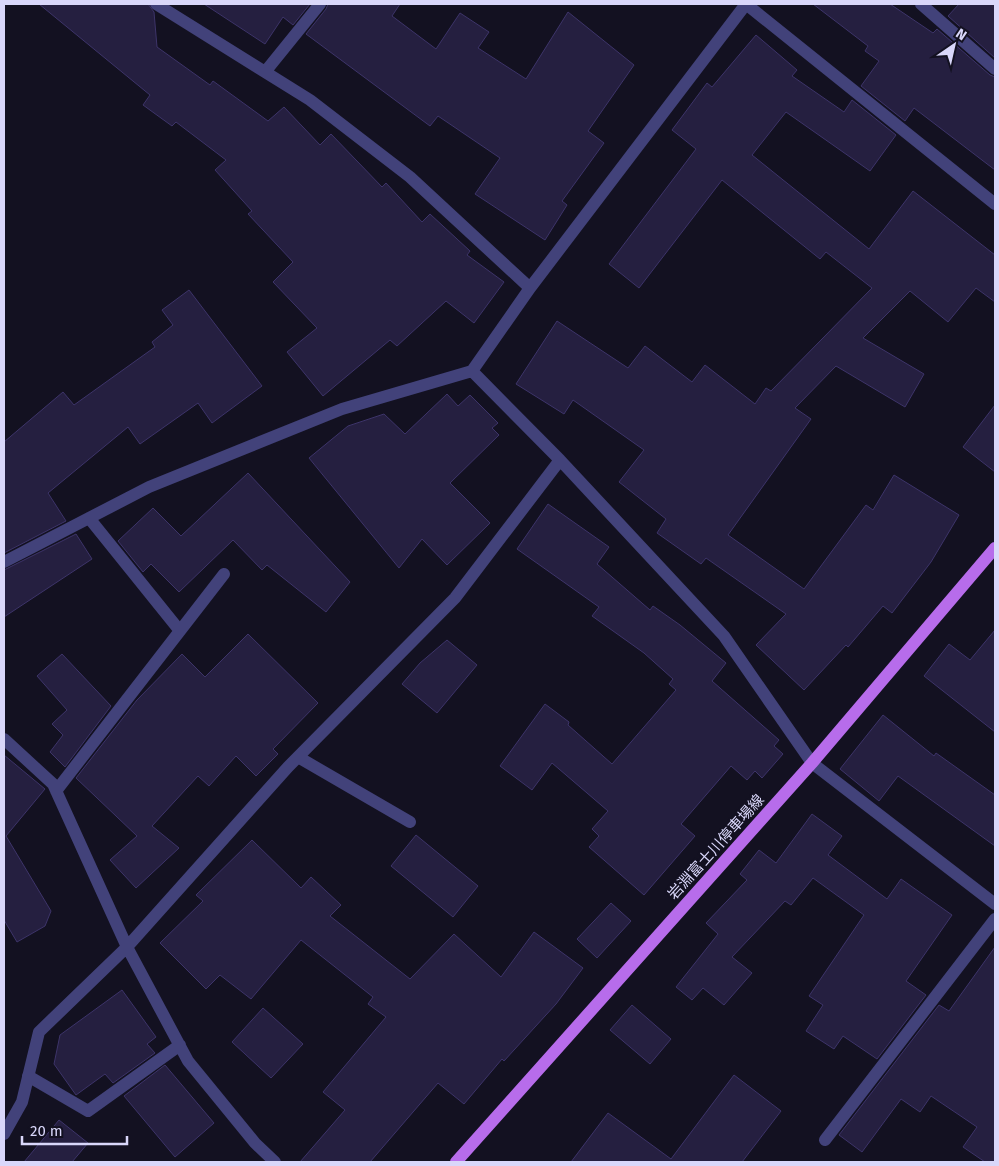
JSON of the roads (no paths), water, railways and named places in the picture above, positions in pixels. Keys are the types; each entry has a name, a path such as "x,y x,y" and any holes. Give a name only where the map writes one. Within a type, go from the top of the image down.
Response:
{"main road":[{"name":"岩淵富士川停車場線","path":"456,1162 812,763 995,548"}],"street":[{"path":"156,4 310,100 410,177 530,288"},
{"path":"265,72 320,4"},
{"path":"4,562 148,487 342,410 472,371 530,288 746,4 995,204"},
{"path":"921,4 995,69"},
{"path":"472,371 560,460 724,636 812,763 995,904"},
{"path":"4,1134 22,1102 39,1032 127,947 298,757 455,598 560,460"},
{"path":"89,518 180,630"},
{"path":"56,791 224,574"},
{"path":"4,739 53,784 127,947 188,1061 255,1143 275,1162"},
{"path":"298,757 410,822"},
{"path":"825,1140 995,919"},
{"path":"28,1076 88,1112 180,1046"}]}
